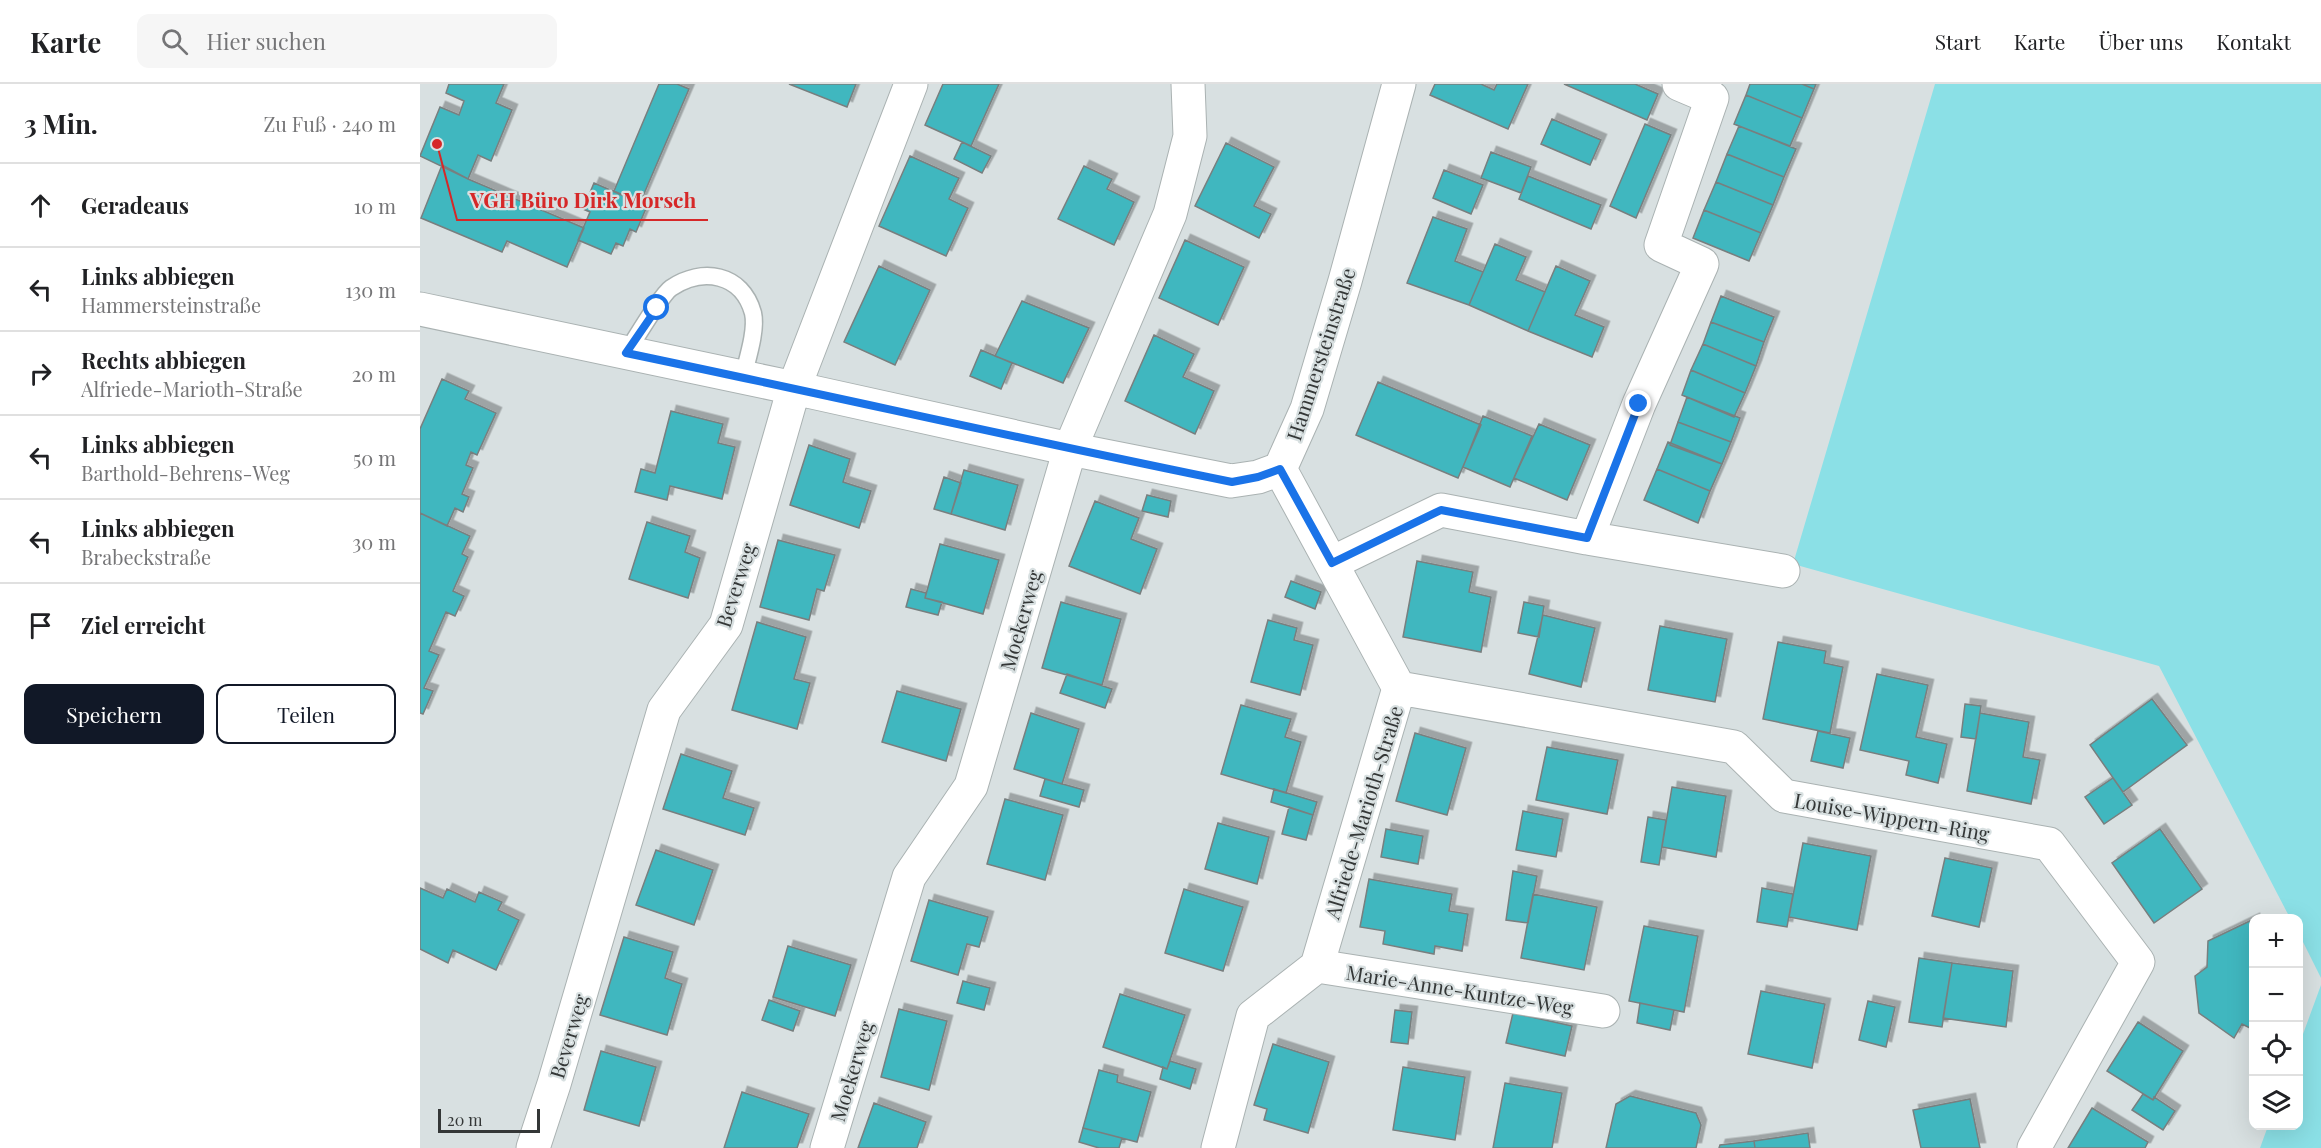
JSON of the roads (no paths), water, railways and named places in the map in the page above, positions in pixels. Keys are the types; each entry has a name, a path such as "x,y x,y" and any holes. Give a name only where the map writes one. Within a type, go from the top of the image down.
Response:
{"street":[{"name":"Beverweg","path":"532,1148 557,1072 664,710 726,625 794,388 911,84"},
{"name":"Moekerweg","path":"827,1148 909,877 971,786 1070,449 1170,214 1190,136 1188,84"},
{"name":"Hammersteinstraße","path":"1280,469 1306,409 1345,281 1399,84"},
{"path":"1587,538 1639,404 1702,264 1661,245 1712,98 1679,84"},
{"path":"420,309 1232,482 1258,477 1280,469"},
{"name":"Alfriede-Marioth-Straße","path":"1280,469 1399,688 1317,966"},
{"path":"1332,563 1441,510 1587,538 1783,571"},
{"name":"Louise-Wippern-Ring","path":"1399,688 1734,747 1784,796 2049,844 2138,962 2034,1148"},
{"path":"1218,1148 1253,1016 1317,966"},
{"name":"Marie-Anne-Kuntze-Weg","path":"1317,966 1603,1011"}],"lane":[{"path":"626,353 669,290 693,277 719,276 743,293 753,314 751,342 743,377"}],"place":[{"name":"VGH Büro Dirk Morsch","path":"437,144"}]}
